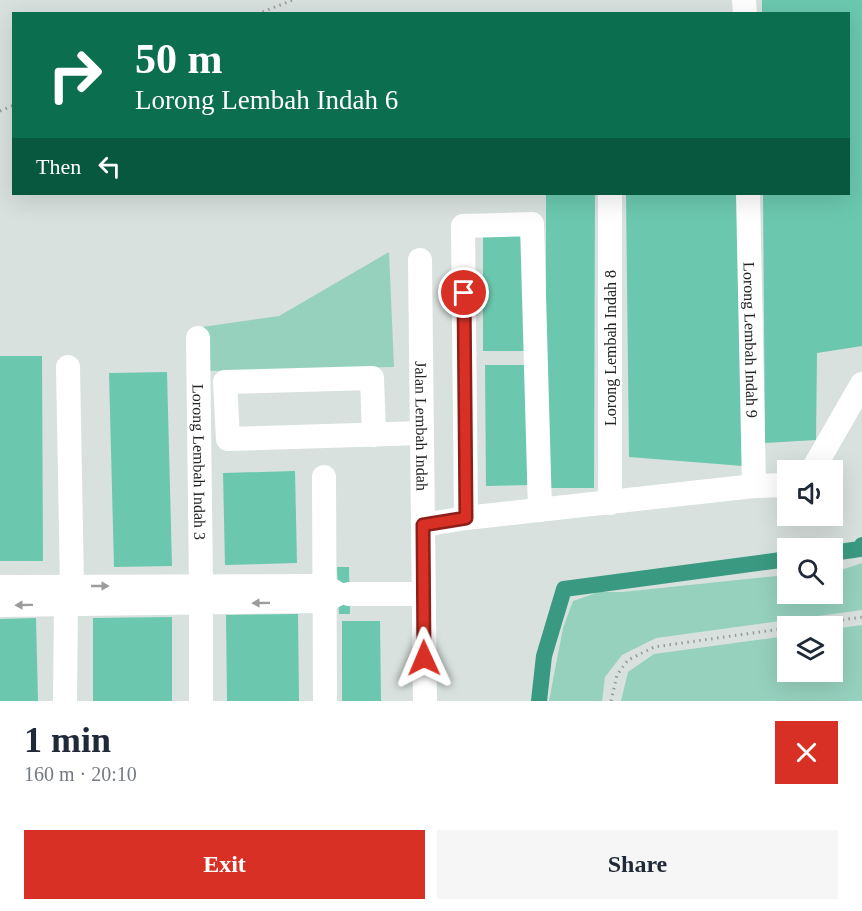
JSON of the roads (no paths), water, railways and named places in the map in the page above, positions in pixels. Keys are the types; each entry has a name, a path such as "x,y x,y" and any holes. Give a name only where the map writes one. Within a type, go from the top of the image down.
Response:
{"street":[{"name":"Lorong Lembah Indah 8","path":"610,195 610,503"},
{"name":"Lorong Lembah Indah 9","path":"748,195 754,486"},
{"path":"466,518 464,226 532,224 546,510"},
{"name":"Jalan Lembah Indah","path":"420,260 425,701"},
{"name":"Lorong Lembah Indah 3","path":"198,338 201,701"},
{"path":"65,701 69,595 68,367"},
{"path":"374,435 372,378 225,382 228,439 374,435 422,432"},
{"path":"818,460 862,384"},
{"path":"324,477 325,701"},
{"path":"423,525 466,518 777,485"},
{"path":"0,587 69,595 325,593"},
{"path":"349,594 423,594"},
{"path":"0,605 69,595"}],"waterway":[{"path":"843,551 860,549 862,545"},
{"path":"539,701 544,656 564,589 777,560"}]}
